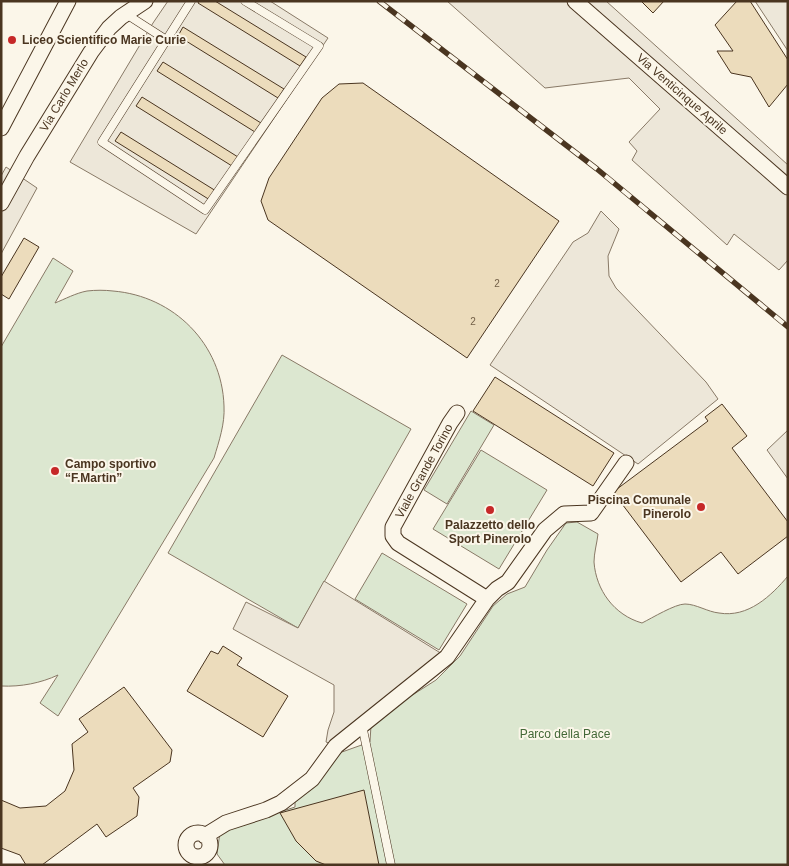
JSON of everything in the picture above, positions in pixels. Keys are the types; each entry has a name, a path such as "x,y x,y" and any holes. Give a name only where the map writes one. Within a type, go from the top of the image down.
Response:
{"street":[{"path":"1,128 68,1"},
{"name":"Via Carlo Merlo","path":"1,203 90,52 109,28 144,1"},
{"name":"Via Venticinque Aprile","path":"575,1 788,187"},
{"name":"Viale Grande Torino","path":"458,413 450,423 393,528 393,536 398,543 487,599"},
{"path":"205,836 226,823 281,803 312,779 336,746 447,657 487,599 508,582 545,530 564,514 591,513 626,463"},
{"path":"198,833 205,836 210,845 210,859 195,856 189,852 186,845 191,836 198,833"}],"lane":[{"path":"191,1 102,142 205,210 319,46 245,1"},
{"path":"126,14 165,40"},
{"path":"362,725 391,865"}],"green space":[{"path":"53,258 73,271 55,303 79,293 100,290 135,295 156,302 174,313 191,327 204,344 214,363 221,383 224,406 223,426 214,458 58,716 40,703 58,675 31,684 1,686 1,347"},
{"path":"282,355 411,429 298,628 168,553"},
{"name":"Palazzetto dello Sport Pinerolo","path":"471,411 494,425 447,504 424,490"},
{"name":"Palazzetto dello Sport Pinerolo","path":"481,450 547,490 499,569 433,529"},
{"name":"Parco della Pace","path":"577,522 598,534 594,555 595,572 608,600 623,614 642,623 685,604 719,613 730,614 740,612 749,609 766,598 788,576 788,865 225,865 217,854 220,832 295,807 295,800 342,752 370,742 371,725 400,700 414,694 436,680 460,656 493,606 507,594 525,587 566,523"},
{"path":"382,553 467,604 439,650 355,599"}],"shaded area":[{"path":"168,1 270,1 328,38 196,234 70,162"},
{"path":"447,1 606,1 788,165 788,260 779,270 734,234 727,245 632,160 637,151 629,142 660,109 629,78 545,88"},
{"path":"755,1 788,1 788,51"},
{"path":"6,167 37,188 1,254 1,176"},
{"path":"601,211 619,229 608,256 609,276 616,288 706,382 718,399 638,464 490,365 573,242 588,233"},
{"path":"788,430 788,479 767,450"},
{"path":"324,581 447,657 336,746 326,742 334,712 334,685 233,629 246,602 298,628"}],"building":[{"path":"199,1 215,1 306,57 300,66 198,3"},
{"path":"641,1 664,1 653,13"},
{"path":"737,1 750,1 788,60 788,84 769,107 751,77 731,73 717,51 733,51 715,25"},
{"path":"183,27 284,89 278,98 178,36"},
{"path":"163,62 261,123 255,132 157,71"},
{"path":"363,83 559,221 467,358 268,220 261,201 269,178 322,98 339,84"},
{"path":"142,97 238,157 232,166 136,106"},
{"path":"121,132 216,191 210,200 115,141"},
{"path":"24,238 39,247 9,299 1,294 1,277"},
{"path":"495,377 614,453 593,486 473,411"},
{"name":"Piscina Comunale Pinerolo","path":"722,404 747,436 732,448 788,522 788,536 738,574 721,552 681,582 613,492 708,421 705,417"},
{"path":"223,646 242,658 237,665 288,696 263,737 187,691 211,651 218,654"},
{"path":"124,687 172,750 170,762 133,788 139,797 137,816 106,837 97,824 42,865 26,865 20,855 1,848 1,800 20,808 46,806 65,791 74,770 72,744 88,732 79,719"},
{"path":"364,790 379,865 326,865 316,861 296,841 280,813"}],"railway":[{"path":"379,1 597,169 788,327"}],"place":[{"name":"Liceo Scientifico Marie Curie","path":"12,40"},
{"name":"Campo sportivo “F.Martin”","path":"55,471"},
{"name":"Piscina Comunale Pinerolo","path":"701,507"},
{"name":"Palazzetto dello Sport Pinerolo","path":"490,510"}]}
